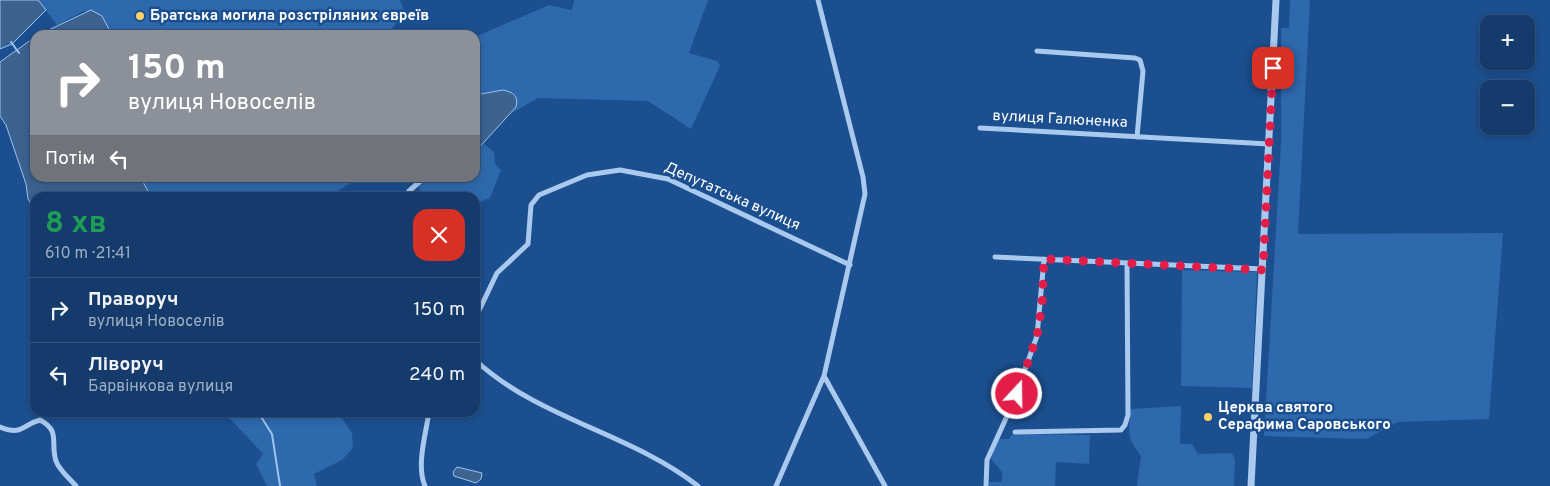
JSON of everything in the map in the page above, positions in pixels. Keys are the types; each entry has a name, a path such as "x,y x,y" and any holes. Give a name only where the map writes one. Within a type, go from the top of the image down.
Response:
{"street":[{"path":"776,486 824,376 864,203 864,185 818,0"},
{"path":"1251,486 1276,0"},
{"name":"вулиця Галюненка","path":"1037,51 1135,58 1140,60 1143,71 1137,137"},
{"name":"вулиця Галюненка","path":"980,128 1269,144"},
{"name":"Депутатська вулиця","path":"480,309 497,273 528,244 530,209 536,198 578,178 608,170 633,171 668,179 850,265"},
{"path":"408,192 419,182"},
{"path":"995,257 1263,270"},
{"path":"986,486 987,460 1017,394 1037,336 1042,305 1044,259"},
{"path":"1015,432 1121,430 1125,425 1128,415 1127,262"},
{"path":"480,364 540,404 649,454 675,468 698,486"},
{"path":"824,376 884,486"},
{"path":"425,486 422,477 423,459 429,417"},
{"path":"0,427 12,432 19,431 40,420 48,425 52,429 56,462 76,486"}],"shaded area":[{"path":"0,0 38,0 46,10 12,44 0,49"},
{"path":"38,0 400,0 404,10 401,18 392,28 393,30 109,30 102,16 84,11 57,25"},
{"path":"574,0 708,0 689,53 717,61 720,66 691,129 648,101 538,98 512,113 514,107 503,90 480,94 480,35 549,5 572,10"},
{"path":"1290,0 1310,0 1298,234 1503,233 1489,419 1398,422 1366,439 1264,436 1281,143 1281,28 1289,28"},
{"path":"91,10 102,16 109,30 49,30"},
{"path":"30,41 30,182 143,182 148,192 30,192 30,202 26,184 6,125 0,116 0,62"},
{"path":"503,90 510,92 517,100 516,107 480,147 480,94"},
{"path":"484,144 494,152 495,164 501,170 490,198 480,202 480,192 420,192 419,185 423,182 480,182 480,148"},
{"path":"143,182 352,182 336,192 148,192"},
{"path":"1182,270 1257,272 1252,388 1181,386"},
{"path":"1181,406 1180,444 1192,444 1198,454 1232,453 1235,459 1234,486 1137,486 1141,456 1130,439 1130,409"},
{"path":"229,417 341,417 352,433 353,448 342,460 314,474 317,486 267,486 256,464 263,454"},
{"path":"1012,434 1090,435 1089,464 1056,462 1055,486 989,486 989,482 1001,482 1002,478 1002,472 991,459 998,439 1009,439"},
{"path":"457,467 482,473 481,479 476,483 454,476 453,472"}],"waterway":[{"path":"11,42 19,53"},
{"path":"261,417 272,434 280,486"}],"place":[{"name":"Братська могила розстріляних євреїв","path":"140,16"},
{"name":"Церква святого Серафима Саровського","path":"1208,417"}],"route":[{"path":"1017,394 1037,336 1042,305 1044,259 1263,270 1273,68"}]}
